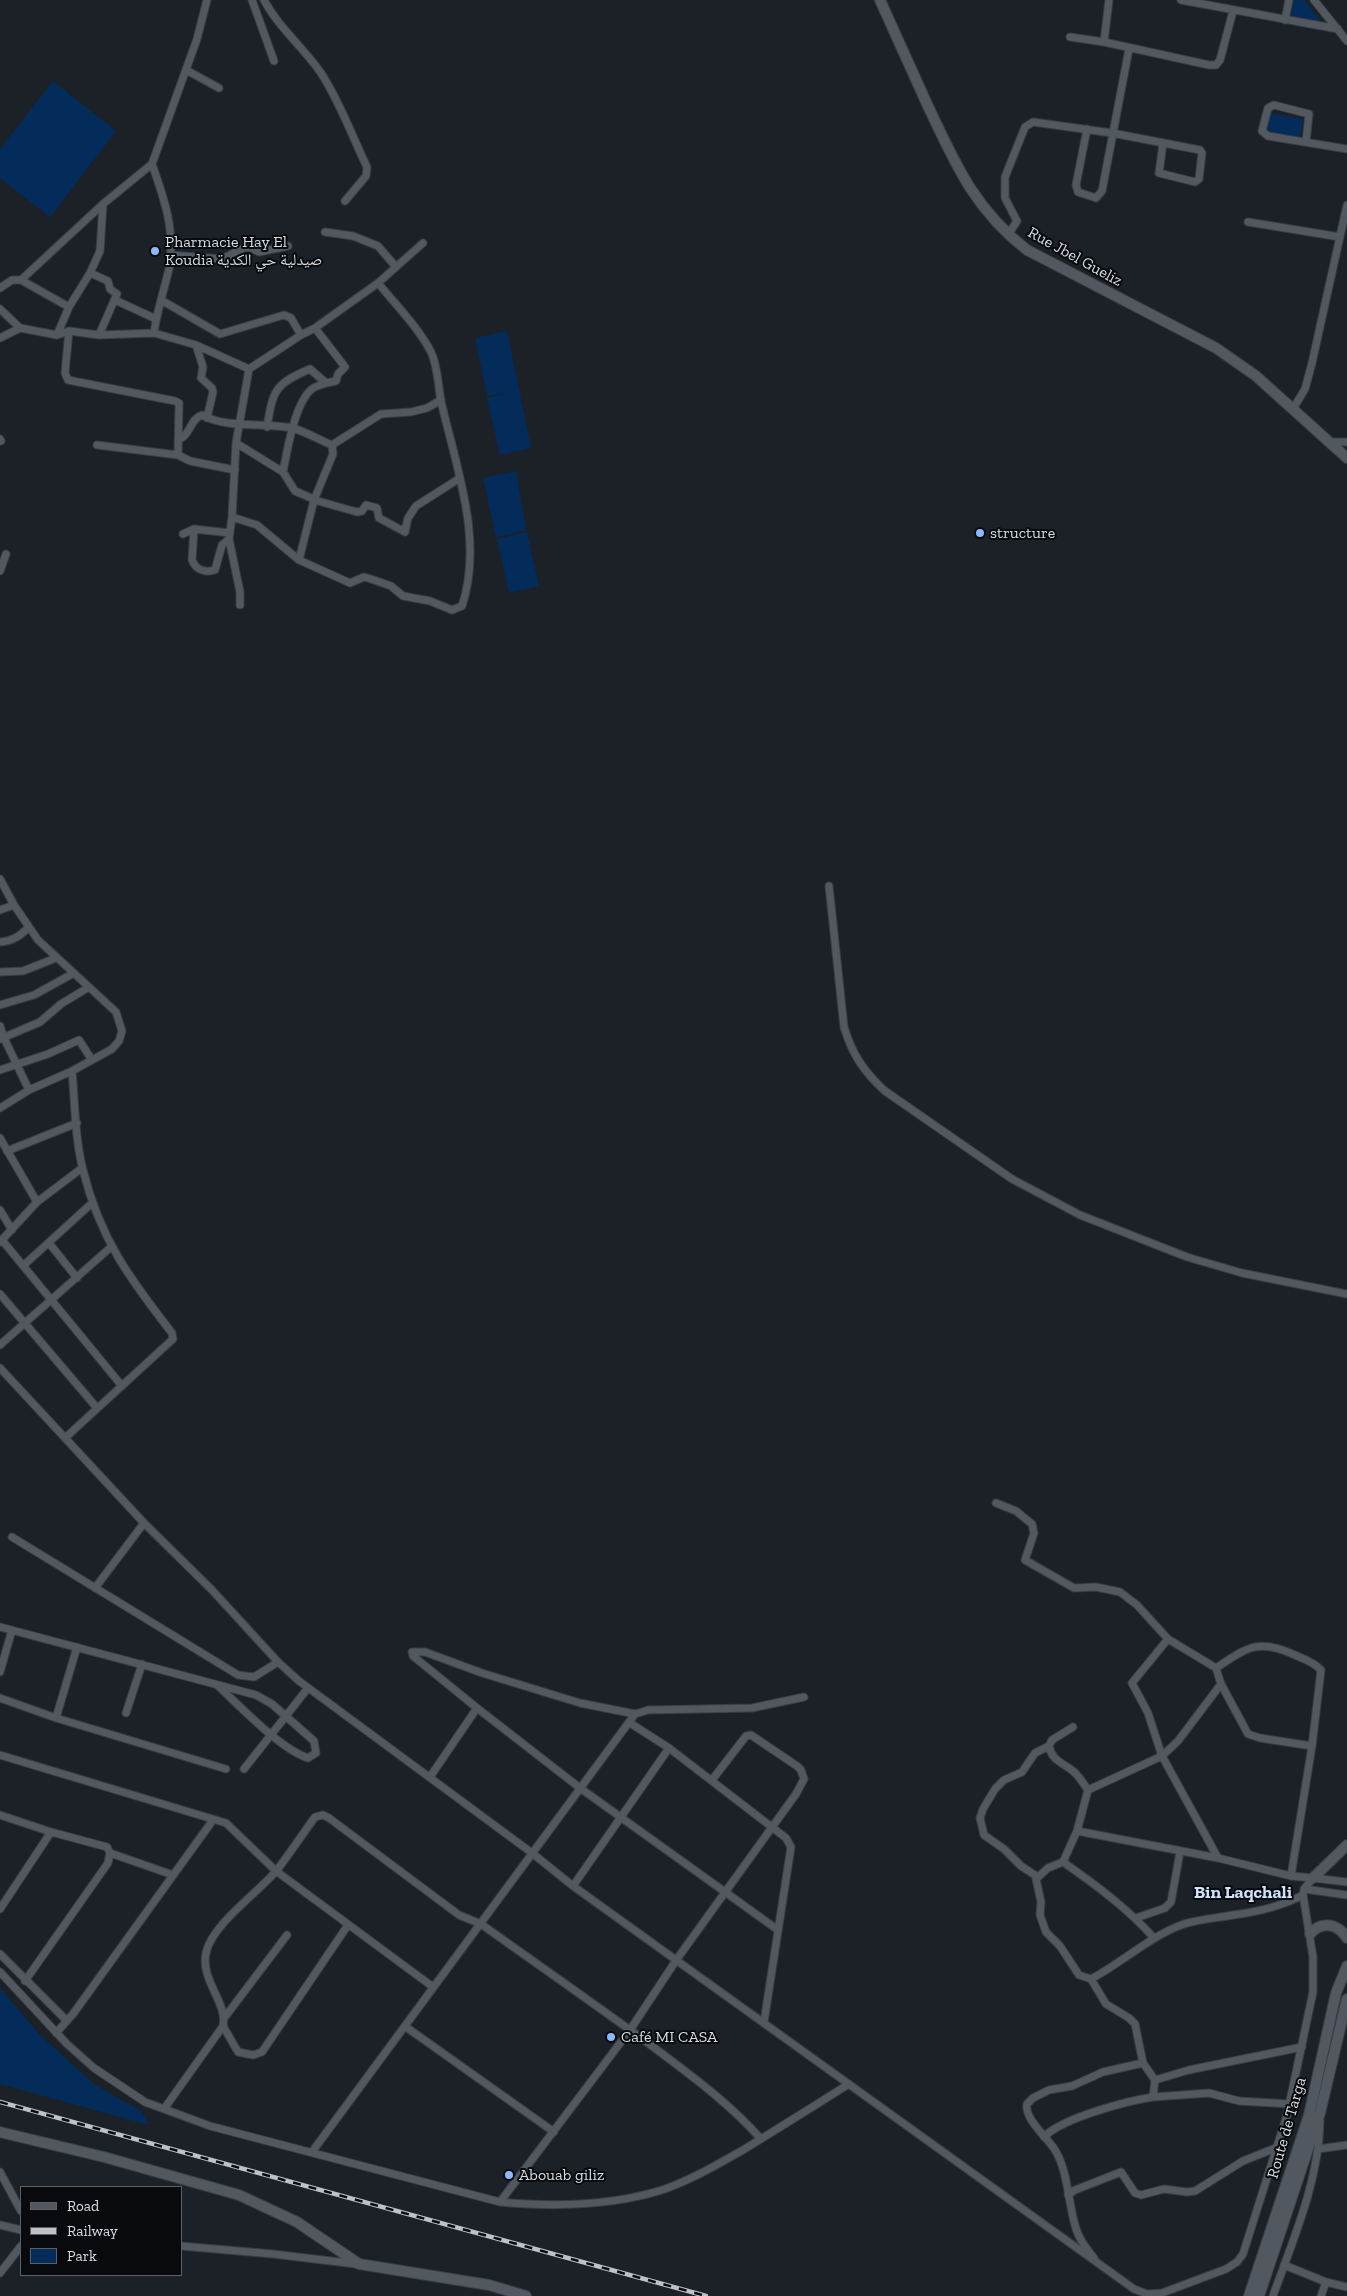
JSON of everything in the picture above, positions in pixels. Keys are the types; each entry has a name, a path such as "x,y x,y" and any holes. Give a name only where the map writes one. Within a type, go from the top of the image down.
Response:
{"street":[{"path":"20,280 103,204 152,164 186,70 207,0"},
{"path":"252,0 274,61"},
{"path":"264,0 278,23 309,58 328,84 367,167 366,176 345,201"},
{"name":"Rue Jbel Gueliz","path":"880,0 945,142 969,189 986,212 1008,235 1027,250 1216,348 1256,376 1347,458"},
{"path":"1104,42 1109,0"},
{"path":"1181,0 1338,29"},
{"path":"1285,20 1289,0"},
{"path":"1314,0 1347,41"},
{"path":"1070,37 1104,42 1128,49 1208,65 1216,65 1220,60 1233,11"},
{"path":"1087,129 1076,186 1078,192 1096,198 1101,194 1128,49"},
{"path":"186,70 219,88"},
{"path":"1306,142 1309,114 1274,106 1268,108 1263,133 1306,142 1347,149"},
{"path":"1008,235 1017,221 1005,198 1005,177 1025,127 1033,122 1112,133 1163,143 1202,152 1198,181 1158,173 1163,143"},
{"path":"152,164 168,210 171,240 170,255 154,332"},
{"path":"58,335 69,307 90,273 100,250 103,204"},
{"path":"1294,409 1305,389 1310,372 1347,205"},
{"path":"1248,222 1340,238"},
{"path":"325,232 353,236 378,246 396,267"},
{"path":"240,605 239,587 229,536 232,518 236,444 249,369 315,328 378,283 423,243"},
{"path":"170,255 222,259 244,248 251,248 259,252 288,246"},
{"path":"90,273 108,282 110,289 117,294 98,335"},
{"path":"0,288 12,280 20,280 69,307"},
{"path":"232,518 257,525 299,560 350,583 364,577 371,578 391,586 403,596 430,601 452,610 462,606 467,590 471,548 460,478 432,354 378,283"},
{"path":"115,300 156,319"},
{"path":"161,300 220,334 284,315 291,318 301,335"},
{"path":"0,309 20,328 58,335 69,330 98,335 154,332 196,345 249,369"},
{"path":"0,338 20,328"},
{"path":"283,472 292,428 298,411 311,390 326,382 336,382 338,374 345,367 315,328"},
{"path":"69,330 66,372 68,380 179,403 180,439 178,454"},
{"path":"196,345 203,367 201,378 212,388 213,392 207,418"},
{"path":"267,427 272,396 279,386 310,369 326,382"},
{"path":"332,445 381,414 419,410 441,400"},
{"path":"180,439 186,436 198,416 202,415 207,418 240,424 292,428 332,445"},
{"path":"1331,442 1347,442"},
{"path":"236,444 283,472 295,491 314,500 357,512 362,511 366,505 377,508 379,518 405,532 408,518 416,506 460,478"},
{"path":"98,445 178,454 190,461 235,470"},
{"path":"299,560 314,500 333,454 332,445"},
{"path":"183,534 194,529 229,536"},
{"path":"194,529 192,560 194,565 201,570 215,570 218,553 229,536"},
{"path":"0,571 6,554"},
{"path":"0,878 14,905 38,940 116,1012 122,1031 119,1041 112,1049 72,1071 28,1090 0,1108"},
{"path":"829,886 844,1027 859,1063 870,1078 885,1091 1012,1179 1080,1215 1205,1262 1242,1273 1347,1294"},
{"path":"0,910 14,905"},
{"path":"0,942 10,941 22,935 30,927"},
{"path":"0,972 23,971 56,958"},
{"path":"0,1005 34,995 74,973"},
{"path":"2,1039 40,1022 60,1004 89,987"},
{"path":"0,1026 2,1039 17,1065 28,1090"},
{"path":"0,1070 79,1040 92,1060"},
{"path":"65,1438 171,1342 173,1336 135,1286 110,1247 92,1203 82,1168 72,1071"},
{"path":"6,1152 77,1123"},
{"path":"0,1138 6,1152 37,1202"},
{"path":"82,1168 37,1202 1,1241 24,1265 122,1386"},
{"path":"24,1265 92,1203"},
{"path":"0,1210 12,1230"},
{"path":"50,1243 77,1278"},
{"path":"0,1345 110,1247"},
{"path":"0,1294 97,1408"},
{"path":"0,1368 144,1524 212,1590 278,1662 308,1688 532,1853 573,1886 1139,2292 1154,2295 1189,2284 1232,2266 1243,2254 1290,2104 1314,1986 1315,1971 1304,1892"},
{"path":"996,1503 1016,1511 1032,1524 1034,1533 1025,1560 1074,1588 1096,1587 1120,1592 1137,1605 1168,1639 1216,1668 1221,1684 1248,1734 1260,1738 1312,1746"},
{"path":"95,1588 144,1524"},
{"path":"12,1537 238,1675 254,1677 278,1662"},
{"path":"0,1627 256,1695 272,1704 314,1741 316,1753 308,1758 302,1756 272,1735 217,1685"},
{"path":"0,1672 12,1630"},
{"path":"1168,1639 1132,1683 1148,1713 1162,1756 1218,1858"},
{"path":"1216,1668 1243,1650 1266,1644 1276,1646 1321,1670 1322,1677 1312,1746 1290,1876"},
{"path":"56,1718 76,1647"},
{"path":"778,1930 580,1788 477,1708 413,1656 412,1652 425,1652 482,1673 580,1703 636,1714 648,1710 752,1708 804,1697"},
{"path":"126,1713 142,1664"},
{"path":"1088,1790 1162,1756 1178,1740 1221,1684"},
{"path":"244,1769 308,1688"},
{"path":"0,1698 56,1718 226,1769"},
{"path":"430,1777 477,1708"},
{"path":"312,2152 636,1714"},
{"path":"630,1723 669,1748 712,1780 772,1829 786,1838 791,1847 764,2022"},
{"path":"1073,1727 1052,1740 1049,1746 1050,1753 1057,1761 1073,1771 1088,1790"},
{"path":"500,2202 630,2030 677,1959 772,1829 803,1781 801,1770 797,1766 755,1736 746,1736 712,1780"},
{"path":"1038,1877 1021,1866 1004,1849 984,1835 980,1818 995,1789 1004,1780 1022,1772 1035,1753 1049,1746"},
{"path":"573,1886 669,1748"},
{"path":"0,1755 226,1824 276,1871 433,1987"},
{"path":"1088,1790 1077,1831 1063,1862 1048,1868 1038,1877 1036,1888 1041,1902 1040,1915 1046,1932 1060,1946 1079,1975 1091,1979 1106,2004 1129,2018 1134,2024 1143,2063 1155,2080 1153,2097"},
{"path":"0,1815 107,1847 110,1853 108,1863 25,1981"},
{"path":"225,2017 211,1987 205,1964 206,1953 211,1941 234,1912 276,1871 315,1817 326,1816 459,1915 481,1924 630,2030 736,2111 761,2139"},
{"path":"56,2033 67,2021 213,1820"},
{"path":"1077,1831 1218,1858 1290,1876 1347,1882"},
{"path":"0,1909 52,1832"},
{"path":"1091,1979 1110,1969 1154,1938 1193,1921 1267,1908 1288,1902 1304,1892 1313,1878 1347,1846"},
{"path":"1136,1918 1165,1908 1172,1902 1180,1852"},
{"path":"110,1853 173,1876"},
{"path":"1063,1862 1107,1893 1136,1918 1154,1938"},
{"path":"1304,1892 1347,1895"},
{"path":"223,2026 238,2052 253,2055 262,2052 348,1925"},
{"path":"1310,1934 1320,1926 1331,1925 1339,1928 1347,1938"},
{"path":"164,2109 223,2026 225,2017 287,1935"},
{"path":"0,1954 67,2021"},
{"name":"Route de Targa","path":"1250,2296 1309,2115 1336,1993 1347,1966"},
{"path":"0,1972 56,2033 94,2068 145,2102 210,2126 500,2202 548,2205 584,2203 628,2198 664,2189 703,2173 849,2084"},
{"name":"Route de Targa","path":"1259,2296 1320,2113 1347,1999"},
{"path":"406,2027 554,2132"},
{"path":"1155,2080 1189,2070 1302,2047"},
{"path":"1099,2264 1078,2235 1059,2160 1054,2149 1028,2114 1027,2104 1033,2098 1049,2090 1072,2086 1103,2072 1143,2063"},
{"path":"1044,2137 1053,2130 1089,2114 1133,2100 1153,2097 1209,2093 1239,2101 1290,2104"},
{"path":"1273,2296 1309,2189 1318,2149 1320,2113"},
{"path":"0,2132 104,2157 239,2196 297,2222 359,2264"},
{"path":"1318,2149 1347,2144"},
{"path":"1068,2195 1075,2190 1120,2172 1135,2193 1140,2195 1164,2189 1187,2192 1195,2191 1244,2161 1278,2147"},
{"path":"0,2172 20,2208"},
{"path":"0,2225 20,2230"},
{"path":"182,2246 359,2264 489,2285 526,2296"},
{"path":"0,2273 20,2247"},
{"path":"1284,2265 1326,2282 1347,2287"},
{"path":"1321,2296 1326,2282"}],"green space":[{"path":"1294,0 1304,0 1322,23 1291,19"},
{"path":"53,81 116,131 50,217 0,178 0,149"},
{"path":"1270,113 1303,119 1299,139 1267,133"},
{"path":"507,331 531,448 500,455 487,398 507,393 487,396 475,338"},
{"path":"516,471 526,530 496,537 483,478"},
{"path":"527,532 539,586 509,593 497,539"},
{"path":"0,1988 39,2034 95,2085 141,2111 149,2125 0,2084"}],"railway":[{"path":"0,2102 706,2296"}],"place":[{"name":"Pharmacie Hay El Koudia صيدلية حي الكدية","path":"155,251"},
{"name":"structure","path":"980,533"},
{"name":"Café MI CASA","path":"611,2037"},
{"name":"Abouab giliz","path":"509,2175"}],"district":[{"name":"Bin Laqchali","path":"1243,1893"}]}
